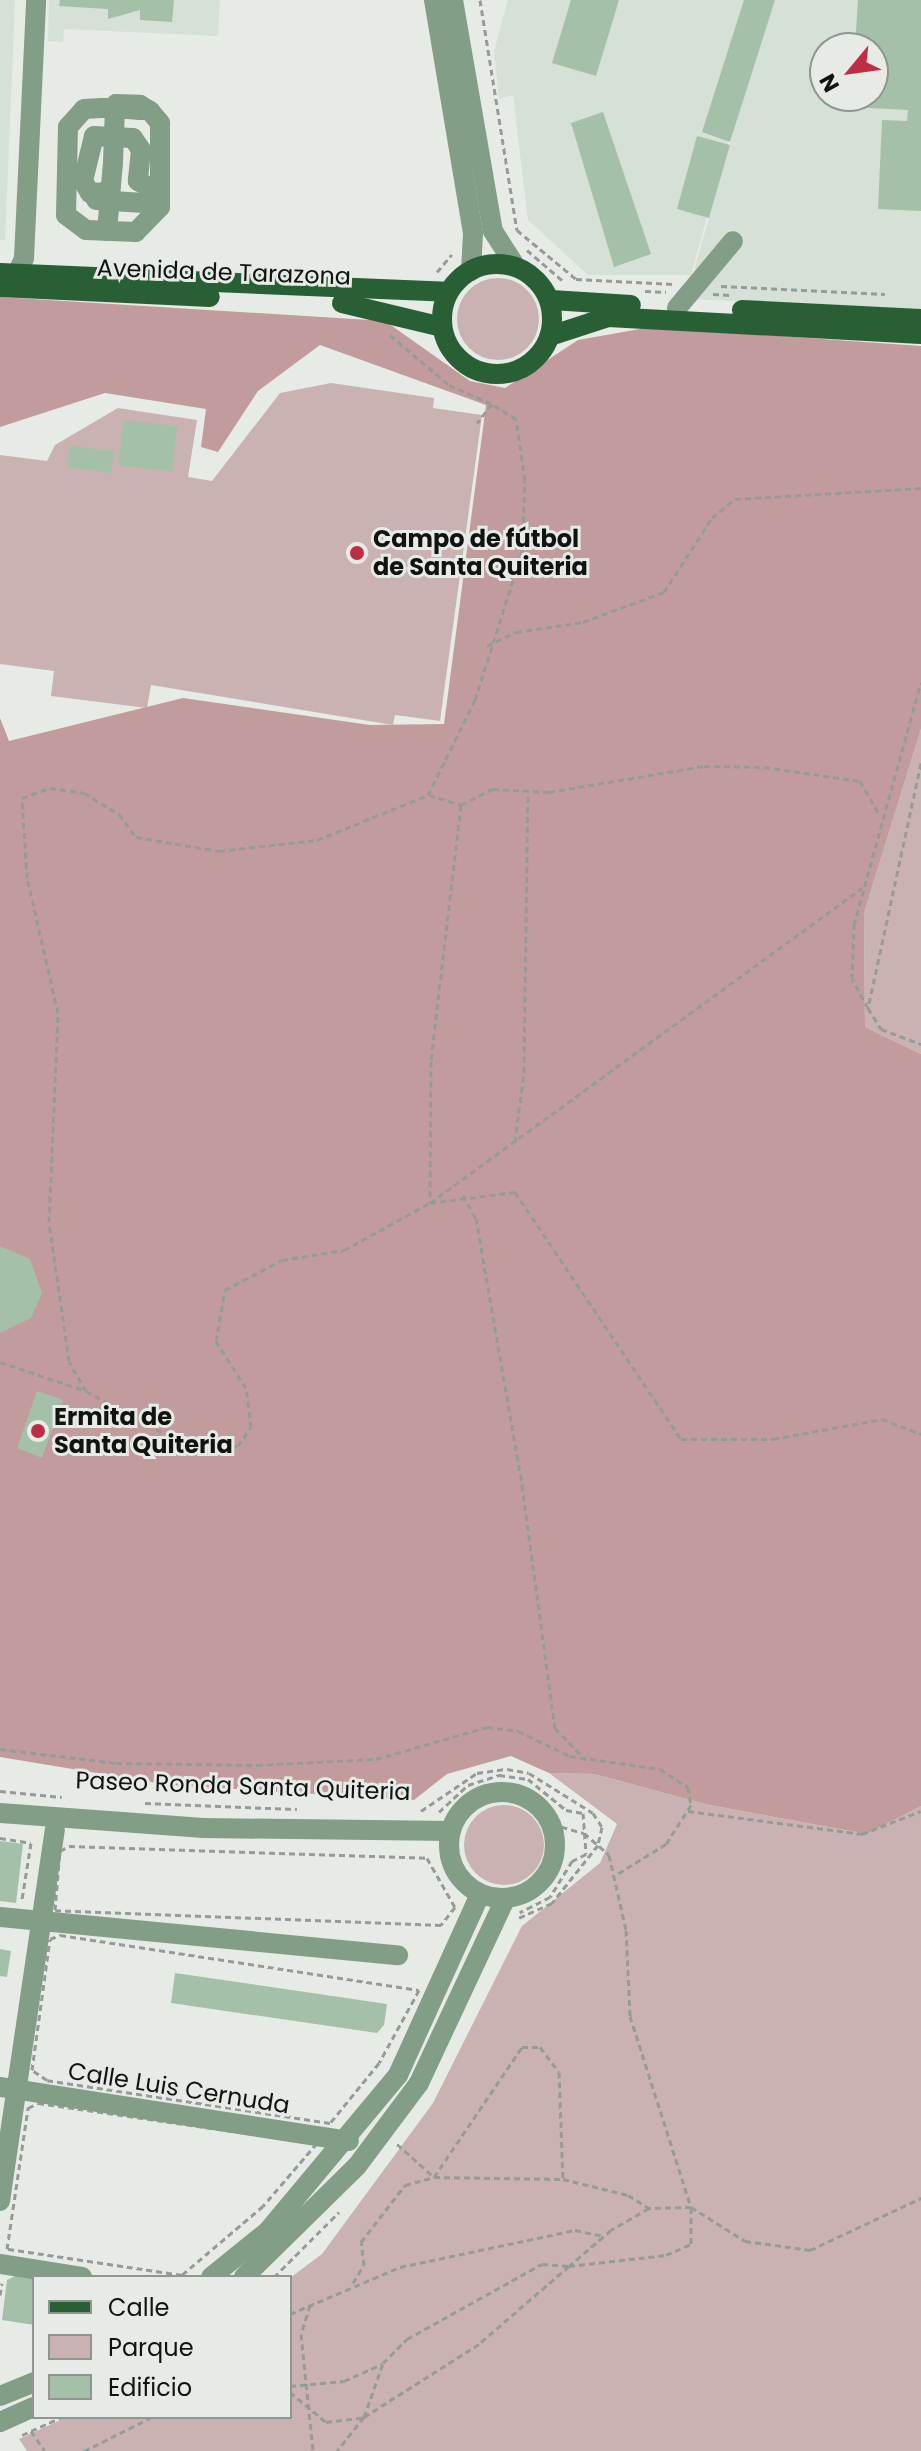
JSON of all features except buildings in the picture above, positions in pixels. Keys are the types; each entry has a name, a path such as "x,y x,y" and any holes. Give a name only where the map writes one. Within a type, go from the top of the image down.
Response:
{"main road":[{"path":"921,319 551,300 516,267 471,271 447,292 442,327 451,348 484,373 525,367 553,335 608,317 921,334"},
{"name":"Avenida de Tarazona","path":"8,273 447,292"},
{"name":"Avenida de Tarazona","path":"0,287 359,303 442,327"},
{"path":"551,300 553,335"}],"street":[{"name":"Avenida de Tarazona","path":"8,273 24,258 36,0"},
{"path":"434,0 473,233 471,271"},
{"path":"453,0 493,231 516,267"},
{"path":"142,100 153,116 161,164 160,198 144,229 107,231 74,224 64,199 66,136 62,123 79,102 142,100"},
{"path":"79,102 115,119 137,141 138,181 160,198"},
{"path":"66,136 84,109 115,119 153,116"},
{"path":"110,197 86,189 86,161 90,138 115,119"},
{"path":"107,231 115,119"},
{"path":"65,160 161,164"},
{"path":"64,199 160,198"},
{"path":"677,308 693,285 733,241"},
{"path":"494,1792 518,1793 552,1824 556,1849 548,1874 529,1892 505,1899 480,1894 458,1874 449,1838 472,1800 494,1792"},
{"name":"Paseo Ronda Santa Quiteria","path":"0,1813 203,1828 449,1838"},
{"path":"0,1822 55,1830 449,1838"},
{"path":"0,2201 8,2088 55,1830"},
{"path":"213,2275 268,2231 349,2141 398,2075 480,1894"},
{"path":"246,2275 357,2166 419,2083 505,1899"},
{"path":"0,1917 398,1955"},
{"name":"Calle Luis Cernuda","path":"8,2088 349,2141"},
{"path":"0,2264 69,2275"},
{"path":"0,2396 32,2383"},
{"path":"0,2422 32,2408"}],"path":[{"path":"480,0 517,230 576,279 885,294"},
{"path":"388,331 423,367 516,419 525,480 522,552 487,646 475,700 428,795"},
{"path":"477,423 492,404"},
{"path":"487,646 516,632 583,622 664,592 712,518 735,499 921,488"},
{"path":"921,682 880,815 862,888 852,979 881,1029 921,1044"},
{"path":"868,1008 921,763"},
{"path":"86,1391 69,1361 49,1222 58,1013 27,878 22,798 50,788 84,793 119,814 136,837 219,851 317,840 428,795 461,805 493,789 528,791 704,766 764,767 860,781 880,815"},
{"path":"515,1142 524,1072 528,791"},
{"path":"430,1203 431,1061 461,805"},
{"path":"911,807 921,809"},
{"path":"0,1362 86,1391 202,1454 238,1446 251,1427 246,1388 216,1341 225,1290 282,1260 344,1250 430,1203 862,888"},
{"path":"430,1203 463,1195 515,1192 681,1439 773,1439 882,1419 921,1434"},
{"path":"463,1195 476,1218 522,1485 555,1728 586,1760"},
{"path":"0,1749 116,1763 257,1765 376,1759 487,1727 518,1731 586,1760 678,1777 688,1787 688,1811 666,1844 614,1876"},
{"path":"413,1813 477,1773 507,1769 529,1773 593,1813 602,1827 598,1845 552,1903 514,1919 509,1930"},
{"name":"Paseo Ronda Santa Quiteria","path":"413,1819 440,1811 468,1785 511,1776 583,1813 584,1833"},
{"path":"0,1791 67,1797"},
{"name":"Paseo Ronda Santa Quiteria","path":"0,1799 66,1806"},
{"path":"130,1803 303,1809"},
{"name":"Paseo Ronda Santa Quiteria","path":"142,1811 297,1817"},
{"path":"688,1811 862,1834 921,1811"},
{"path":"292,2386 344,2381 383,2363 407,2339 542,2264 569,2266 666,2255 691,2244 691,2207 630,2016 614,1876 598,1845 584,1833 552,1824"},
{"path":"0,1838 31,1843 21,1907"},
{"path":"60,1851 427,1858 455,1907 447,1924 433,1925 55,1910 60,1851"},
{"path":"50,1939 419,1990 342,2116 322,2122 42,2080 32,2070 50,1939"},
{"path":"434,2177 522,2047 540,2047 559,2072 563,2179"},
{"path":"28,2108 317,2143 210,2254 182,2275 166,2272 7,2249 28,2108"},
{"path":"386,2156 398,2139"},
{"path":"393,2142 434,2177"},
{"path":"353,2283 364,2265 361,2242 381,2215 405,2185 434,2177 563,2179 628,2195 649,2208"},
{"path":"292,2394 326,2422 364,2417 479,2344 604,2236 649,2208 691,2207 745,2241 810,2250 921,2198"},
{"path":"276,2275 346,2204"},
{"path":"292,2313 353,2283 512,2240 575,2230 604,2236"},
{"path":"310,2303 301,2334 304,2407 313,2451"},
{"path":"337,2451 364,2417 383,2363"},
{"path":"84,2451 148,2419"},
{"path":"31,2431 45,2451"}],"shaded area":[{"path":"0,0 15,0 5,240 0,240"},
{"path":"49,0 220,0 218,36 64,29 63,42 48,41"},
{"path":"508,0 767,0 691,275 588,275 528,220 513,95 499,99 494,51"},
{"path":"771,0 921,0 921,309 686,299"},
{"path":"0,297 385,321 470,381 505,388 578,340 651,327 921,346 921,729 864,913 865,1027 921,1054 921,1806 867,1834 709,1805 594,1774 549,1773 511,1756 447,1774 414,1800 169,1785 0,1757 0,718 9,741 183,698 370,725 444,724 486,405 320,345 258,391 218,452 201,447 206,409 105,393 0,427"}],"green space":[{"path":"498,278 514,281 527,290 536,303 539,319 536,335 527,348 514,357 498,360 482,357 469,348 460,335 457,319 460,303 469,290 482,281"},
{"path":"331,383 434,398 433,408 482,415 440,721 395,715 393,725 151,685 147,708 51,696 54,671 0,664 0,455 47,461 55,445 118,408 197,420 188,477 212,481 280,393"},
{"path":"921,729 921,1054 865,1027 864,913"},
{"path":"549,1773 594,1774 709,1805 867,1834 921,1806 921,2451 27,2451 19,2439 63,2419 292,2419 292,2276 322,2254 433,2103 522,1926 600,1863 617,1824"},
{"path":"504,1805 519,1808 532,1817 541,1830 544,1845 541,1860 532,1873 519,1882 504,1885 489,1882 476,1873 467,1860 464,1845 467,1830 476,1817 489,1808"}],"place":[{"name":"Campo de fútbol de Santa Quiteria","path":"357,553"},
{"name":"Ermita de Santa Quiteria","path":"38,1431"}]}
